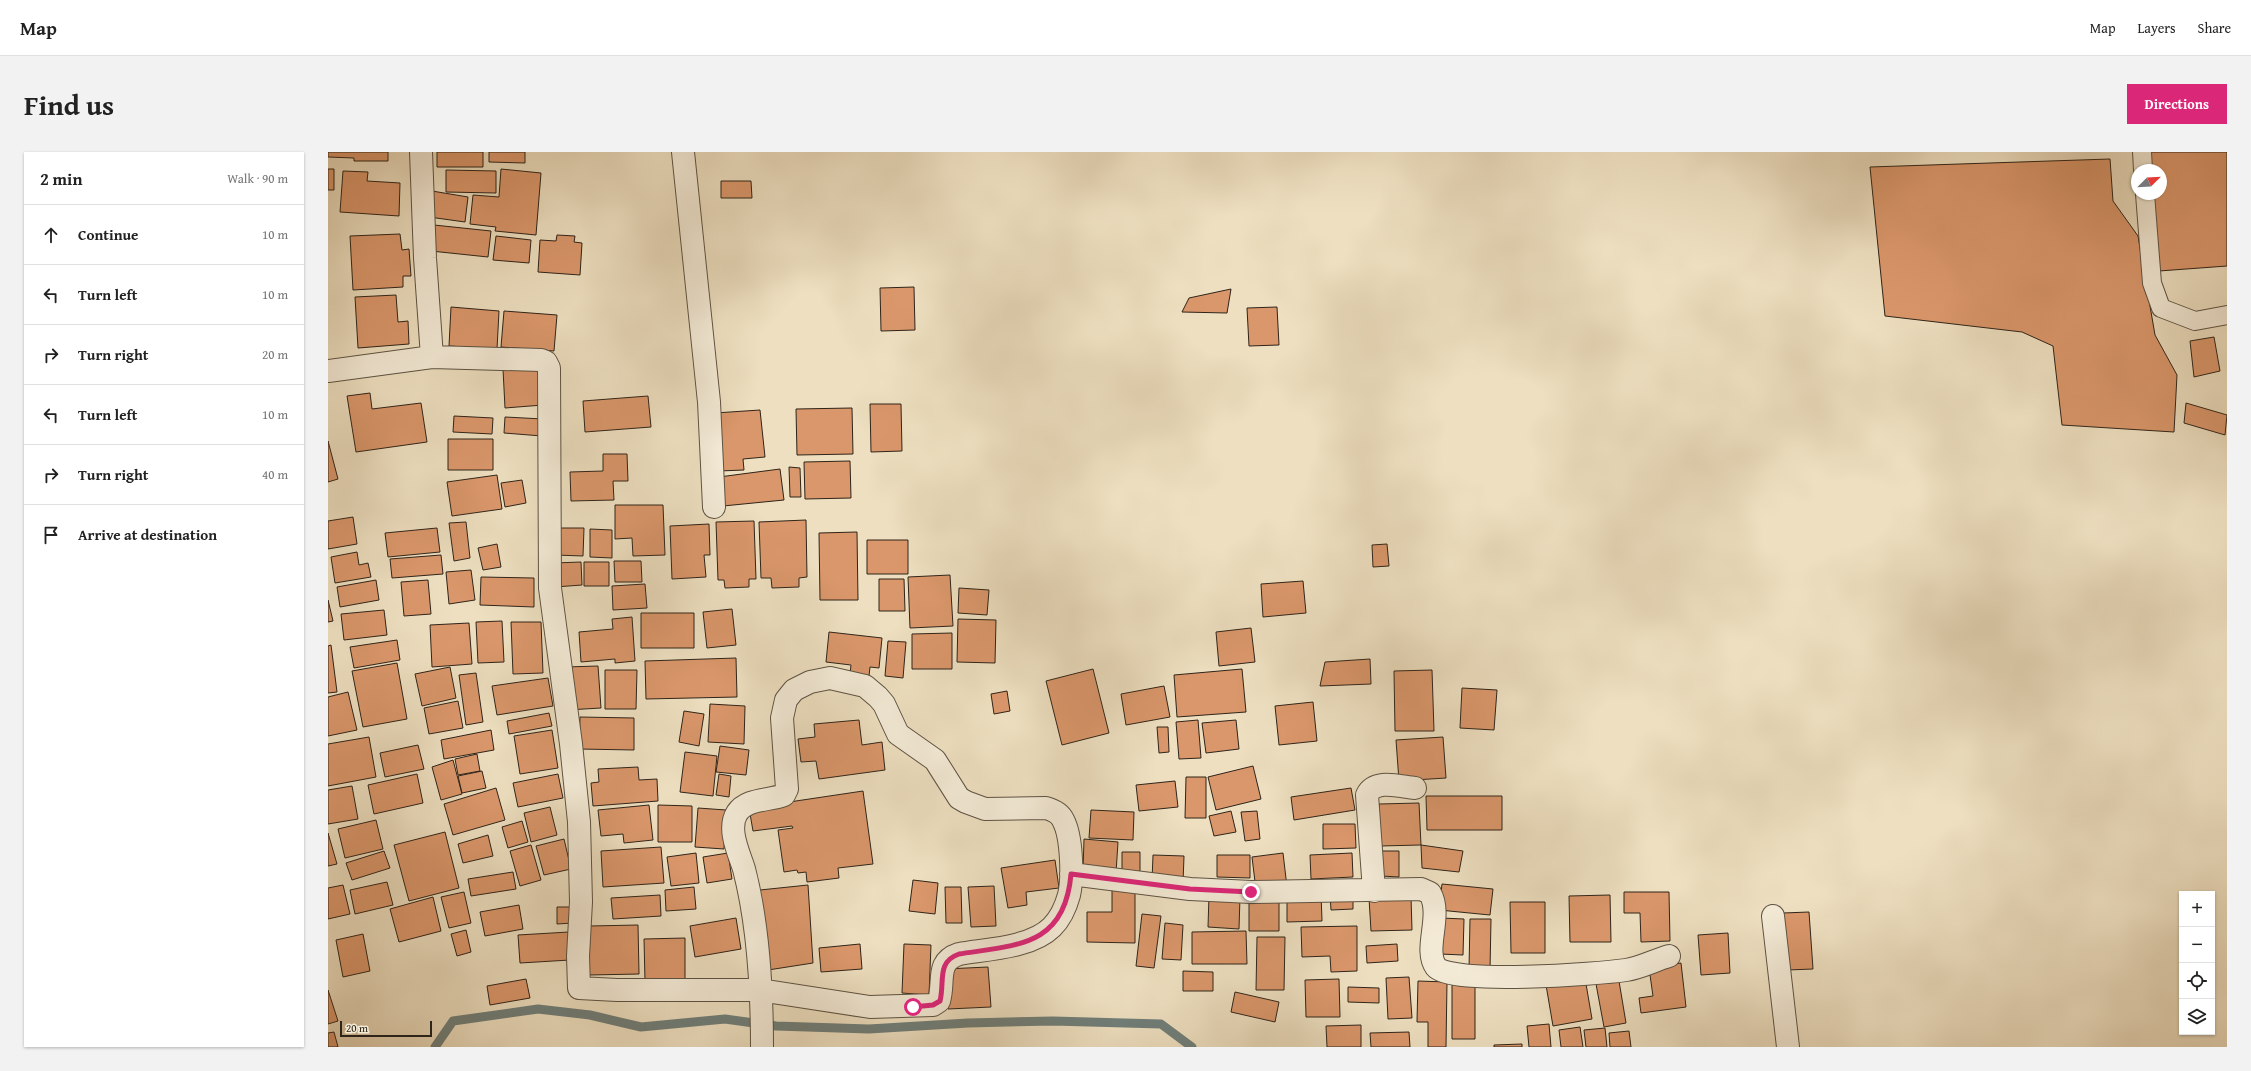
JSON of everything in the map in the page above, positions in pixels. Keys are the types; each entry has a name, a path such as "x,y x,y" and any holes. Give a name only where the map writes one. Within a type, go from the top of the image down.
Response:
{"street":[{"path":"421,152 425,258 432,357"},
{"path":"683,152 709,402 714,508"},
{"path":"328,371 432,357 541,360 546,362 549,368 550,588 571,744 579,822 581,902 578,956 579,988 760,998 870,1007 933,1005 940,1001 944,965 949,958 959,954 1025,943 1051,928 1064,909 1069,895 1071,874 1069,848 1064,820 1054,810 1046,808 985,809 959,798 935,760 898,734 884,704 865,686 830,678 810,682 794,690 786,700 782,718 787,784 786,792 777,798 745,806 734,819 733,830 749,888 760,998 762,1042"},
{"path":"1374,891 1367,794 1371,788 1379,785 1415,788"},
{"path":"1071,874 1190,889 1251,892 1421,889 1430,893 1434,903 1436,919 1431,957 1437,968 1444,973 1463,977 1561,976 1628,970 1669,956"},
{"path":"1773,916 1788,1047"}],"lane":[{"path":"2142,152 2143,164"},
{"path":"2145,200 2152,283 2161,308 2196,321 2227,315"}],"building":[{"path":"328,152 388,152 388,161 354,161 354,158 328,157"},
{"path":"437,152 483,152 483,167 437,167"},
{"path":"489,152 525,152 525,163 489,162"},
{"path":"2151,152 2227,152 2227,266 2159,271 2154,200 2167,200 2167,164 2152,164"},
{"path":"2110,159 2113,201 2138,236 2155,335 2177,375 2174,432 2062,425 2053,346 2022,332 1885,316 1870,167"},
{"path":"328,169 334,169 334,190 328,190"},
{"path":"501,169 541,173 536,235 495,231 496,227 470,224 473,195 499,197"},
{"path":"446,170 496,171 496,193 446,192"},
{"path":"343,171 368,172 367,181 400,183 399,216 340,212"},
{"path":"721,181 751,181 752,198 721,198"},
{"path":"432,191 468,197 465,222 429,217"},
{"path":"434,225 491,231 488,257 431,251"},
{"path":"400,234 402,250 409,249 411,276 403,276 403,287 353,290 350,236"},
{"path":"557,235 575,236 574,242 582,243 580,275 538,272 540,240 556,241"},
{"path":"496,236 531,240 529,263 493,260"},
{"path":"914,287 915,330 881,331 880,288"},
{"path":"1231,289 1227,313 1182,312 1189,298"},
{"path":"396,295 398,322 408,321 409,344 358,348 355,297"},
{"path":"451,307 499,311 497,349 449,346"},
{"path":"1277,307 1279,345 1249,346 1247,308"},
{"path":"504,311 557,315 554,351 501,347"},
{"path":"2214,337 2220,371 2194,377 2190,341"},
{"path":"541,367 543,405 505,408 503,369"},
{"path":"370,393 372,409 421,403 427,442 356,452 347,396"},
{"path":"648,396 651,427 585,432 583,401"},
{"path":"2186,403 2227,415 2225,435 2184,423"},
{"path":"870,404 901,404 902,451 871,452"},
{"path":"852,408 853,454 797,455 796,409"},
{"path":"760,410 765,457 743,459 744,470 719,471 715,413"},
{"path":"454,416 493,418 492,434 453,432"},
{"path":"505,417 543,419 542,436 504,433"},
{"path":"448,439 493,439 493,470 448,470"},
{"path":"328,441 338,479 328,482"},
{"path":"603,454 627,454 628,481 613,481 614,500 571,501 570,472 603,471"},
{"path":"850,461 851,498 805,499 804,462"},
{"path":"789,467 800,468 801,497 790,497"},
{"path":"780,469 784,500 723,506 719,477"},
{"path":"497,475 502,509 452,516 447,482"},
{"path":"522,480 526,503 505,507 501,483"},
{"path":"615,505 663,505 665,555 633,556 632,538 615,539"},
{"path":"353,517 357,544 328,549 328,521"},
{"path":"806,520 807,577 799,578 799,587 772,588 771,578 761,578 759,522"},
{"path":"754,521 756,579 749,579 749,587 725,588 724,580 718,580 716,522"},
{"path":"466,522 470,558 454,561 449,523"},
{"path":"709,524 710,555 704,555 706,577 672,579 670,526"},
{"path":"437,528 440,552 388,557 385,533"},
{"path":"555,528 584,528 583,556 555,555"},
{"path":"590,529 612,530 612,558 590,557"},
{"path":"857,532 858,600 820,600 819,533"},
{"path":"867,540 908,540 908,574 867,574"},
{"path":"497,544 501,567 483,570 478,548"},
{"path":"1387,544 1389,566 1373,567 1372,545"},
{"path":"357,552 359,565 368,563 371,577 335,583 331,557"},
{"path":"441,555 443,574 392,578 390,559"},
{"path":"614,561 641,561 642,582 615,582"},
{"path":"581,562 582,585 555,587 554,563"},
{"path":"584,562 609,562 609,586 584,586"},
{"path":"471,570 475,600 449,604 446,572"},
{"path":"950,575 953,626 910,628 908,577"},
{"path":"481,577 534,578 534,607 480,605"},
{"path":"879,579 904,579 905,611 879,611"},
{"path":"376,580 379,600 340,607 337,587"},
{"path":"428,580 431,614 404,616 401,582"},
{"path":"1303,581 1306,613 1263,617 1261,584"},
{"path":"645,584 647,608 613,610 612,586"},
{"path":"959,588 989,590 987,615 958,613"},
{"path":"328,600 333,621 328,622"},
{"path":"732,609 736,645 707,648 703,612"},
{"path":"384,610 387,635 344,640 341,614"},
{"path":"641,613 694,613 694,648 641,648"},
{"path":"632,617 635,661 615,663 615,659 581,662 579,632 613,629 612,619"},
{"path":"958,619 996,620 995,663 957,662"},
{"path":"502,621 504,662 478,663 476,622"},
{"path":"511,622 541,622 543,673 513,674"},
{"path":"469,623 472,664 432,667 430,625"},
{"path":"1251,628 1255,662 1219,666 1216,632"},
{"path":"829,632 882,638 879,668 870,667 869,676 850,674 851,665 826,662"},
{"path":"952,633 952,669 912,669 912,634"},
{"path":"397,640 400,660 354,668 350,647"},
{"path":"888,641 906,642 903,678 885,676"},
{"path":"331,645 337,692 328,693 328,646"},
{"path":"736,658 737,697 646,699 645,661"},
{"path":"1370,659 1371,684 1320,686 1325,662"},
{"path":"397,663 407,719 363,727 352,671"},
{"path":"598,666 601,708 567,710 565,667"},
{"path":"450,667 456,698 422,706 415,674"},
{"path":"1093,669 1109,733 1062,745 1046,681"},
{"path":"1242,669 1246,712 1177,717 1174,675"},
{"path":"605,670 637,670 636,709 605,709"},
{"path":"1432,670 1434,731 1395,731 1394,671"},
{"path":"476,673 483,722 466,725 459,675"},
{"path":"548,678 553,706 497,715 492,686"},
{"path":"1164,686 1170,717 1126,725 1121,694"},
{"path":"1462,688 1497,690 1494,730 1460,728"},
{"path":"1007,691 1010,711 994,714 991,694"},
{"path":"348,692 357,730 328,736 328,697"},
{"path":"458,701 463,728 429,734 424,708"},
{"path":"1313,702 1317,741 1279,745 1275,706"},
{"path":"710,704 745,706 744,744 708,742"},
{"path":"684,711 704,714 699,746 679,742"},
{"path":"549,713 552,726 509,734 507,721"},
{"path":"580,717 634,718 634,750 579,749"},
{"path":"859,720 862,745 882,742 885,770 819,779 816,761 801,762 798,739 815,737 814,724"},
{"path":"1198,720 1201,758 1179,759 1176,722"},
{"path":"1236,720 1239,749 1206,753 1202,723"},
{"path":"1157,727 1168,727 1169,752 1159,753"},
{"path":"491,730 494,750 444,759 441,740"},
{"path":"552,730 558,768 520,774 514,736"},
{"path":"369,737 376,777 328,786 328,744"},
{"path":"1443,737 1446,778 1399,781 1396,740"},
{"path":"418,745 424,769 385,777 380,753"},
{"path":"720,746 749,750 746,775 716,772"},
{"path":"685,752 717,756 713,796 680,792"},
{"path":"477,754 480,771 458,775 455,759"},
{"path":"453,760 462,794 441,800 432,767"},
{"path":"1253,766 1261,799 1216,810 1208,777"},
{"path":"638,767 639,780 657,779 658,801 593,806 591,783 599,782 598,769"},
{"path":"482,771 486,788 462,793 458,776"},
{"path":"417,774 423,803 374,814 368,785"},
{"path":"558,774 563,798 518,807 513,783"},
{"path":"719,774 731,776 729,797 716,795"},
{"path":"1186,777 1206,777 1206,818 1185,818"},
{"path":"1175,781 1178,807 1139,811 1136,785"},
{"path":"352,786 358,819 328,824 328,790"},
{"path":"496,788 505,820 453,835 444,804"},
{"path":"1351,788 1355,810 1294,820 1291,797"},
{"path":"863,791 873,864 838,868 839,878 807,882 806,872 798,873 797,870 784,872 778,830 793,828 792,826 753,831 749,808"},
{"path":"1426,796 1502,796 1502,830 1427,830"},
{"path":"1419,803 1421,845 1380,846 1379,804"},
{"path":"649,805 653,840 624,843 623,834 601,836 598,810"},
{"path":"658,805 692,806 692,842 658,842"},
{"path":"550,807 557,835 531,842 524,813"},
{"path":"698,808 726,810 724,849 695,847"},
{"path":"1091,810 1134,812 1133,840 1089,838"},
{"path":"1231,811 1236,832 1214,836 1209,816"},
{"path":"1257,811 1260,839 1245,841 1241,812"},
{"path":"376,820 383,849 345,858 338,829"},
{"path":"522,821 528,842 508,848 502,827"},
{"path":"1323,824 1355,824 1356,848 1323,849"},
{"path":"445,832 459,888 409,901 394,845"},
{"path":"328,833 337,864 328,866"},
{"path":"488,835 493,856 463,863 458,844"},
{"path":"564,839 571,869 544,875 536,846"},
{"path":"1084,839 1118,842 1116,873 1083,870"},
{"path":"531,845 541,880 520,886 510,851"},
{"path":"1421,845 1463,851 1459,872 1422,868"},
{"path":"661,847 664,883 603,887 601,851"},
{"path":"384,851 390,868 352,880 346,863"},
{"path":"1381,851 1399,851 1399,877 1381,876"},
{"path":"1122,852 1140,852 1140,879 1122,879"},
{"path":"696,853 699,883 671,886 667,857"},
{"path":"728,853 732,879 707,883 703,857"},
{"path":"1283,853 1287,887 1256,890 1252,857"},
{"path":"1352,853 1353,877 1311,879 1310,855"},
{"path":"1153,855 1184,856 1183,883 1152,881"},
{"path":"1217,855 1250,855 1250,878 1217,877"},
{"path":"1055,860 1059,888 1026,892 1027,905 1008,908 1001,868"},
{"path":"513,872 516,889 471,896 468,879"},
{"path":"913,880 938,883 935,914 909,911"},
{"path":"387,882 393,905 355,914 350,890"},
{"path":"1442,884 1493,889 1490,915 1439,910"},
{"path":"343,885 350,914 328,919 328,888"},
{"path":"808,885 813,963 768,970 760,890"},
{"path":"994,886 996,926 971,927 968,887"},
{"path":"694,887 696,909 666,911 665,890"},
{"path":"945,887 961,887 962,923 946,923"},
{"path":"1112,890 1135,890 1135,943 1087,942 1087,912 1112,912"},
{"path":"464,892 471,923 449,928 441,897"},
{"path":"1624,892 1669,892 1670,941 1641,942 1640,913 1624,913"},
{"path":"1321,893 1322,921 1287,922 1287,894"},
{"path":"1330,894 1353,894 1353,909 1331,910"},
{"path":"660,895 661,916 613,919 611,898"},
{"path":"1209,895 1240,897 1239,929 1208,927"},
{"path":"1610,895 1611,942 1570,942 1569,896"},
{"path":"433,897 441,931 399,942 390,909"},
{"path":"1411,897 1412,930 1371,931 1369,898"},
{"path":"1249,898 1279,898 1279,931 1249,931"},
{"path":"1510,902 1545,902 1545,953 1511,953"},
{"path":"519,905 523,929 485,936 480,912"},
{"path":"557,907 573,907 573,923 557,924"},
{"path":"1809,912 1813,969 1787,970 1783,913"},
{"path":"1142,914 1161,916 1154,968 1136,966"},
{"path":"736,918 741,949 695,957 690,926"},
{"path":"1441,918 1464,919 1463,955 1440,954"},
{"path":"1470,919 1491,919 1490,970 1469,969"},
{"path":"1165,923 1183,925 1181,960 1162,959"},
{"path":"638,925 639,974 589,975 589,926"},
{"path":"1357,926 1357,971 1331,972 1330,956 1302,957 1301,927"},
{"path":"466,930 471,952 457,956 451,934"},
{"path":"1246,931 1247,964 1192,964 1192,932"},
{"path":"569,932 570,960 520,963 518,935"},
{"path":"1728,933 1730,973 1701,975 1698,935"},
{"path":"363,934 370,971 343,977 336,940"},
{"path":"1257,937 1285,937 1284,990 1256,990"},
{"path":"685,938 685,981 645,981 644,939"},
{"path":"860,944 862,969 821,972 819,948"},
{"path":"904,944 931,945 929,995 902,993"},
{"path":"1397,944 1398,961 1367,963 1366,946"},
{"path":"1681,963 1686,1007 1641,1013 1639,998 1653,996 1649,968"},
{"path":"988,967 991,1007 948,1009 945,969"},
{"path":"1183,971 1213,972 1213,991 1183,991"},
{"path":"1409,977 1412,1018 1388,1019 1386,978"},
{"path":"1585,978 1592,1019 1553,1026 1546,985"},
{"path":"526,979 530,998 490,1005 487,986"},
{"path":"1339,979 1340,1017 1306,1017 1305,980"},
{"path":"1418,981 1447,982 1446,1047 1428,1047 1428,1022 1417,1022"},
{"path":"1619,981 1626,1023 1604,1027 1596,984"},
{"path":"1452,982 1475,982 1475,1039 1452,1039"},
{"path":"1348,987 1379,988 1379,1003 1348,1002"},
{"path":"328,990 338,1021 328,1024"},
{"path":"1235,992 1279,1002 1275,1022 1231,1012"},
{"path":"1549,1024 1551,1047 1529,1047 1527,1026"},
{"path":"1361,1025 1361,1047 1327,1047 1326,1026"},
{"path":"1580,1027 1583,1047 1561,1047 1559,1030"},
{"path":"1605,1028 1607,1047 1586,1047 1584,1030"},
{"path":"1629,1031 1631,1047 1610,1047 1609,1033"},
{"path":"334,1032 338,1047 328,1047 328,1033"},
{"path":"1409,1032 1410,1047 1371,1047 1370,1033"},
{"path":"1522,1044 1522,1047 1494,1047 1494,1045"}],"waterway":[{"path":"435,1047 453,1021 538,1009 590,1015 641,1027 725,1019 776,1026 869,1029 968,1023 1053,1021 1161,1024 1192,1047"}],"route":[{"path":"913,1007 933,1005 940,1001 943,969 949,958 959,954 1025,943 1051,928 1064,909 1069,895 1071,874 1122,882 1190,889 1251,892"}]}
